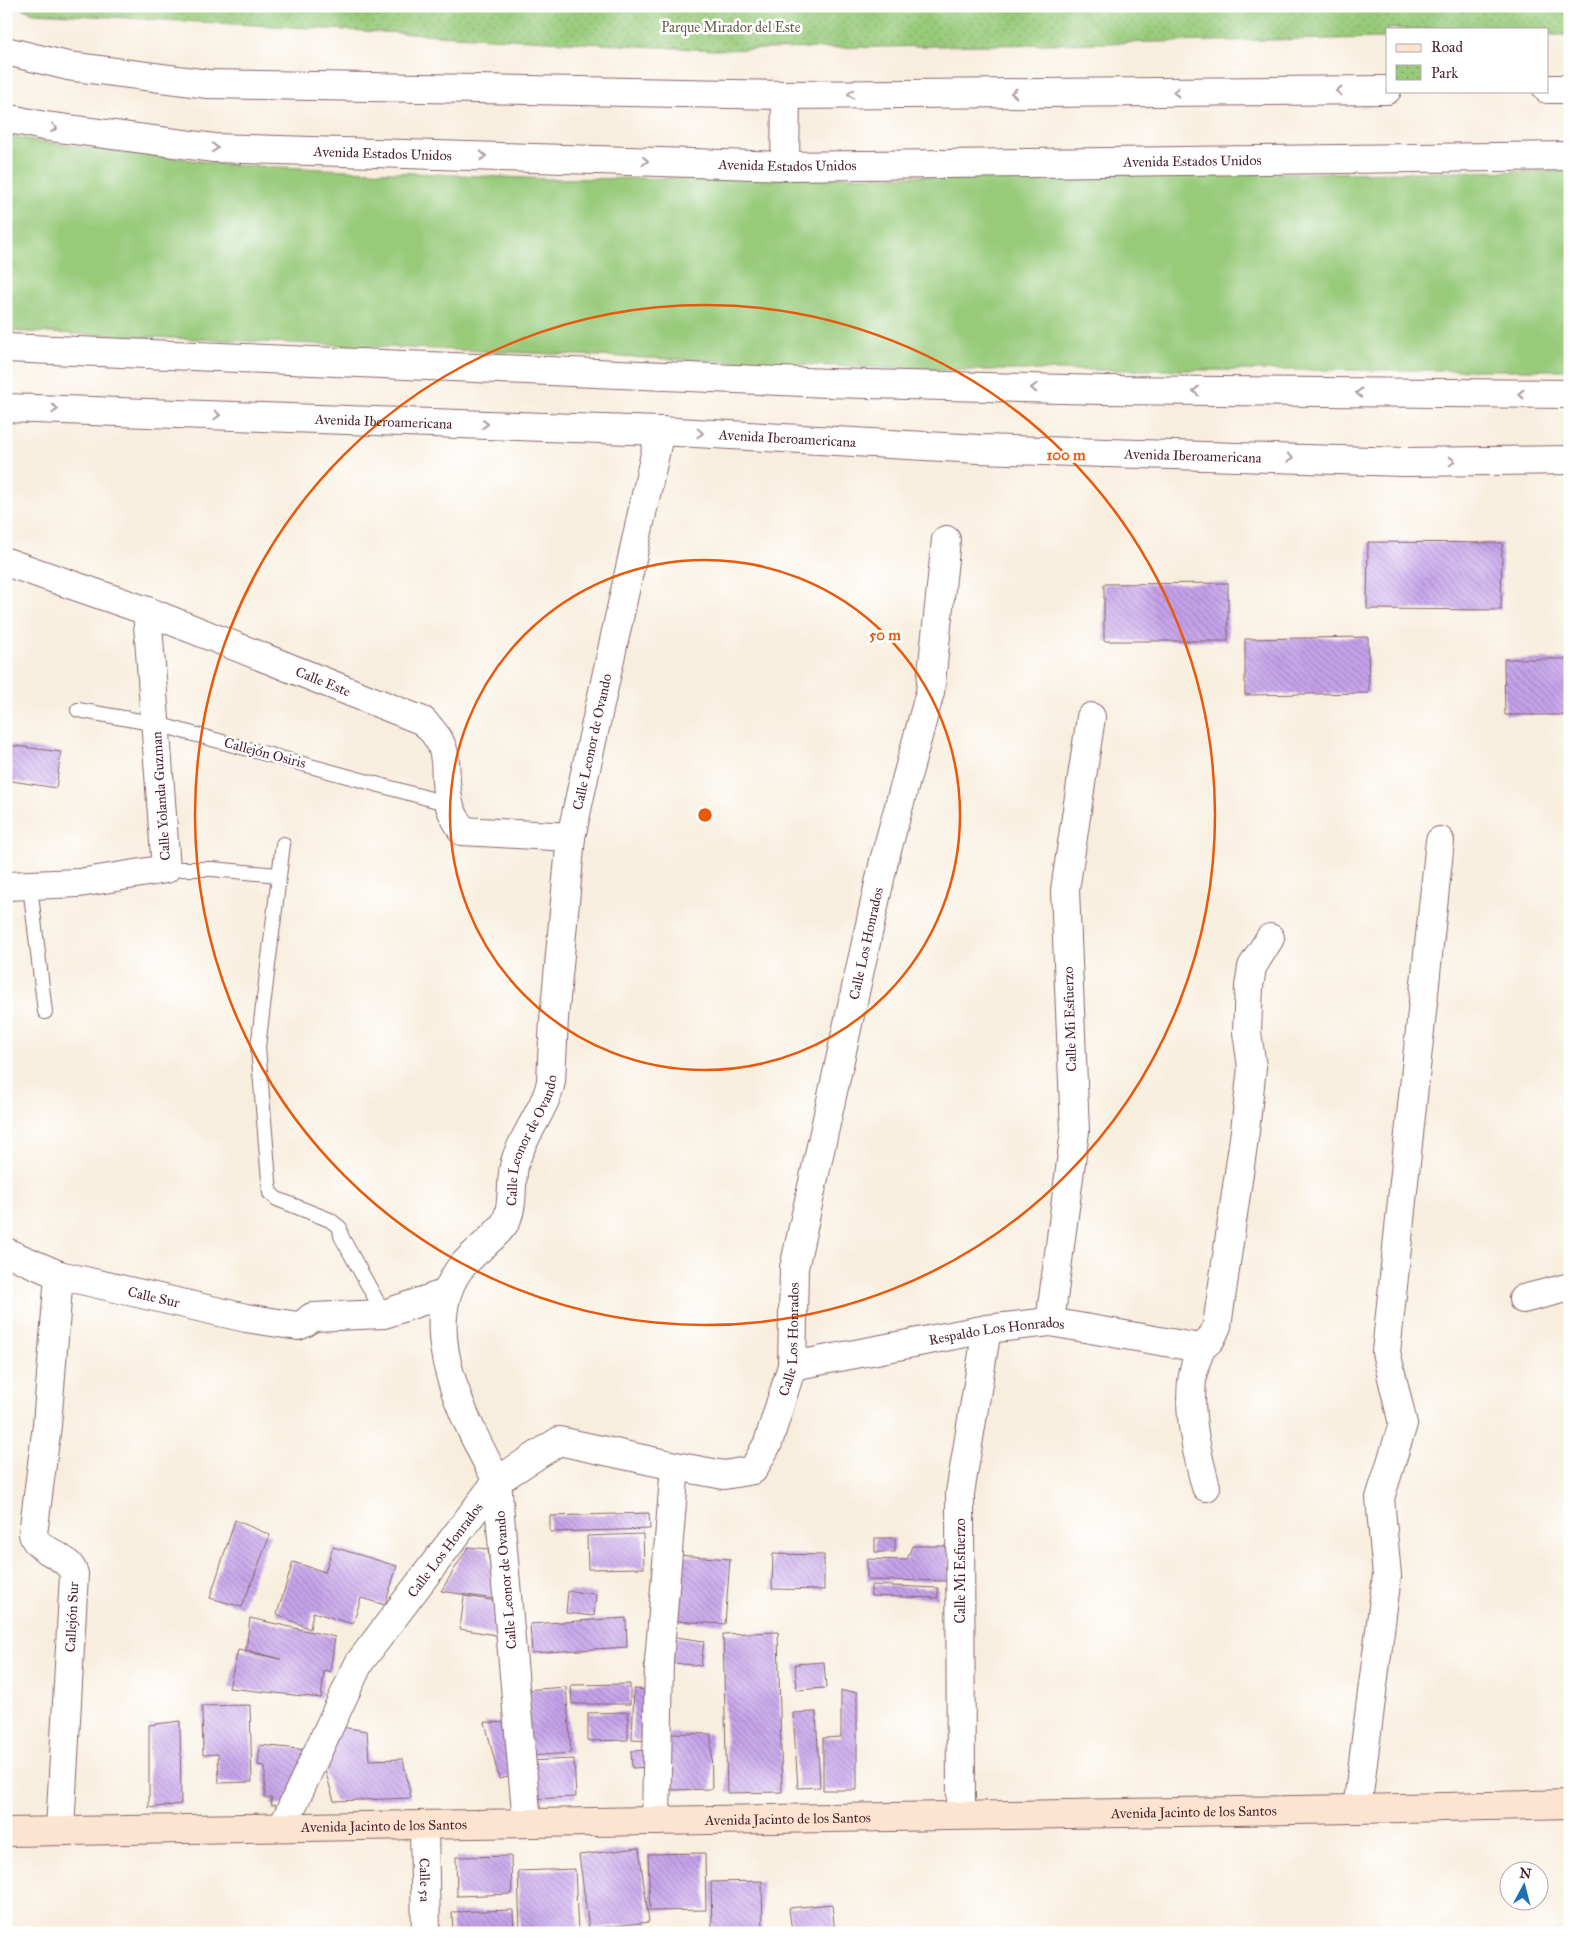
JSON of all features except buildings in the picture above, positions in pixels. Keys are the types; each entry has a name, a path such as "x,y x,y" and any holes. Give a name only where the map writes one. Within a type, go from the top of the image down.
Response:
{"main road":[{"name":"Avenida Jacinto de los Santos","path":"6,1832 1570,1804"}],"street":[{"path":"6,51 68,66 208,84 786,95 1386,90"},
{"path":"1548,89 1570,89"},
{"path":"785,166 786,95"},
{"name":"Avenida Estados Unidos","path":"6,118 44,126 214,148 785,166 1570,156"},
{"path":"6,348 829,383 1103,390 1570,394"},
{"name":"Avenida Iberoamericana","path":"6,408 660,431 989,449 1404,462 1570,460"},
{"name":"Calle Leonor de Ovando","path":"527,1823 497,1481 472,1435 448,1364 443,1345 441,1323 446,1293 458,1270 507,1219 516,1158 549,1090 571,836 660,431"},
{"name":"Calle Los Honrados","path":"283,1826 359,1664 497,1481 559,1441 724,1475 753,1470 768,1443 792,1366 794,1268 884,861 930,692 946,540"},
{"name":"Calle Este","path":"6,562 147,611 423,721 436,734 444,748 449,804 462,831 571,836"},
{"name":"Calle Yolanda Guzman","path":"147,611 157,724 166,869"},
{"name":"Calle Mi Esfuerzo","path":"1050,1322 1075,1131 1065,890 1091,717"},
{"path":"1356,1809 1387,1576 1380,1498 1403,1424 1386,1352 1440,842"},
{"path":"18,886 79,882 166,869"},
{"path":"1206,1487 1195,1447 1192,1401 1194,1368 1200,1348 1211,1338 1217,1326 1245,1131 1252,1067 1248,1032 1248,987 1252,967 1270,938"},
{"name":"Calle Sur","path":"6,1252 59,1275 246,1318 298,1326 306,1323 312,1317 384,1314 446,1293"},
{"name":"Callejón Sur","path":"59,1275 47,1425 33,1534 36,1542 70,1564 74,1574 60,1830"},
{"path":"1523,1299 1570,1286"},
{"name":"Respaldo Los Honrados","path":"792,1366 987,1330 1050,1322 1200,1348"},
{"name":"Calle Mi Esfuerzo","path":"961,1815 960,1493 987,1330"},
{"path":"656,1821 658,1660 675,1466"},
{"name":"Calle 5a","path":"424,1826 426,1933"}],"lane":[{"name":"Callejón Osiris","path":"78,710 157,724 449,804"},
{"path":"283,844 258,1047 270,1192 277,1199 330,1220 340,1228 341,1236 384,1314"},
{"name":"Calle Yolanda Guzman","path":"166,869 212,869 278,874"},
{"path":"18,886 45,1012"}],"green space":[{"name":"Parque Mirador del Este","path":"15,6 1570,6 1570,35 1548,35 1548,28 1386,28 1386,38 713,50 34,13"},
{"path":"6,135 50,143 233,165 548,179 1570,171 1570,370 933,370 6,331"}]}
